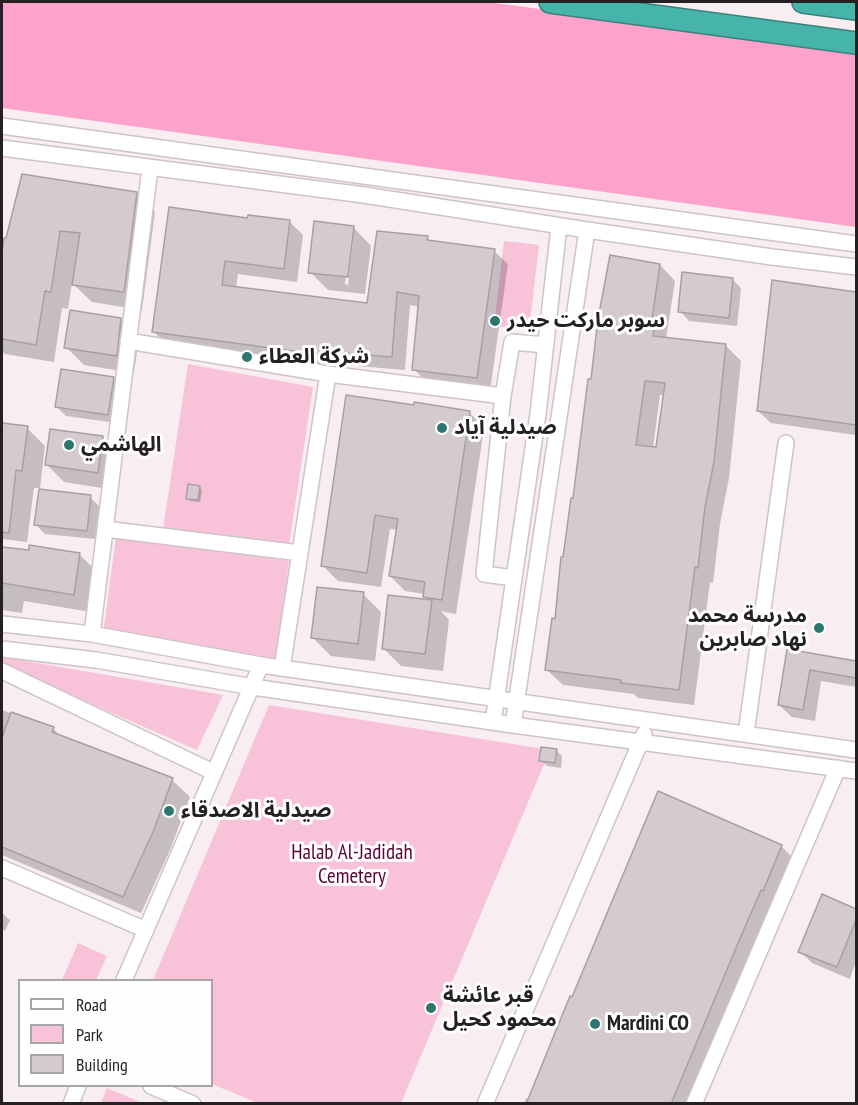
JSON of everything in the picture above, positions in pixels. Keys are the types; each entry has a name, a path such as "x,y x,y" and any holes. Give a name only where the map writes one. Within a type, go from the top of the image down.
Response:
{"highway":[{"path":"550,2 856,43"},
{"path":"803,2 856,9"}],"street":[{"path":"2,126 856,244"},
{"path":"2,148 364,195 559,226 856,267"},
{"path":"92,634 150,168"},
{"path":"493,722 538,414 559,226"},
{"path":"513,725 587,230"},
{"path":"128,341 328,374 503,396"},
{"path":"514,578 484,574 503,396 513,342 546,345"},
{"path":"282,668 328,374"},
{"path":"538,414 559,417"},
{"path":"746,734 786,444"},
{"path":"105,529 300,553"},
{"path":"2,624 92,634 261,665 856,750"},
{"path":"2,649 96,660 253,687 513,725 856,771"},
{"path":"125,979 261,665"},
{"path":"2,671 213,772"},
{"path":"485,1104 651,720"},
{"path":"694,1104 838,768"},
{"path":"2,868 146,930"},
{"path":"71,1104 78,1087"},
{"path":"153,1087 194,1104"}],"green space":[{"path":"504,241 539,245 529,330 494,326"},
{"path":"188,364 313,387 289,545 163,529"},
{"path":"116,537 289,561 276,658 103,634"},
{"path":"2,657 223,695 197,750 2,665"},
{"name":"Halab Al-Jadidah Cemetery","path":"269,705 550,750 401,1103 257,1103 213,1084 213,979 153,979"},
{"path":"78,943 107,956 96,979 62,979"},
{"path":"107,1088 138,1101 137,1103 101,1103"}],"shaded area":[{"path":"2,2 488,2 856,52 856,227 2,108"}],"building":[{"path":"22,174 137,192 124,292 72,285 80,233 60,231 51,292 45,291 36,345 2,339 2,252"},
{"path":"169,207 247,218 248,215 290,220 284,269 225,261 222,285 367,303 377,231 428,236 427,240 495,249 477,378 412,370 419,296 397,292 392,357 331,352 331,356 152,332"},
{"path":"314,221 354,226 348,277 308,273"},
{"path":"610,255 660,264 651,326 654,326 653,336 726,344 714,462 705,507 698,568 695,567 679,690 545,670 552,618 555,619 561,557 563,557 571,498 573,498 598,319","holes":["645,381 665,383 656,447 636,445"]},
{"path":"682,272 733,278 729,318 678,312"},
{"path":"772,280 856,292 856,425 757,411"},
{"path":"70,310 121,318 117,356 64,348"},
{"path":"61,369 114,377 108,415 55,407"},
{"path":"346,395 470,411 442,600 423,597 425,582 389,576 398,519 375,515 367,573 321,566"},
{"path":"2,423 28,426 22,471 16,470 9,533 2,532"},
{"path":"50,429 103,436 98,473 45,465"},
{"path":"188,484 200,486 198,500 186,499"},
{"path":"39,489 91,495 87,531 34,525"},
{"path":"29,545 80,553 74,595 2,583 2,547 29,550"},
{"path":"317,587 364,592 358,644 311,638"},
{"path":"388,595 432,600 425,654 382,649"},
{"path":"787,649 856,661 856,678 810,670 803,710 778,705"},
{"path":"11,712 54,727 52,732 173,778 153,832 123,897 2,847 2,738"},
{"path":"541,747 557,749 555,763 539,761"},
{"path":"658,791 782,845 763,891 761,890 671,1104 526,1104 570,996 572,997"},
{"path":"822,894 856,909 856,920 837,967 798,952"}],"place":[{"name":"سوبر ماركت حيدر","path":"495,321"},
{"name":"شركة العطاء","path":"247,357"},
{"name":"صيدلية آياد","path":"442,428"},
{"name":"الهاشمي","path":"69,445"},
{"name":"مدرسة محمد نهاد صابرين","path":"819,628"},
{"name":"صيدلية الاصدقاء","path":"169,811"},
{"name":"قبر عائشة محمود كحيل","path":"431,1008"},
{"name":"Mardini CO","path":"595,1024"}]}
